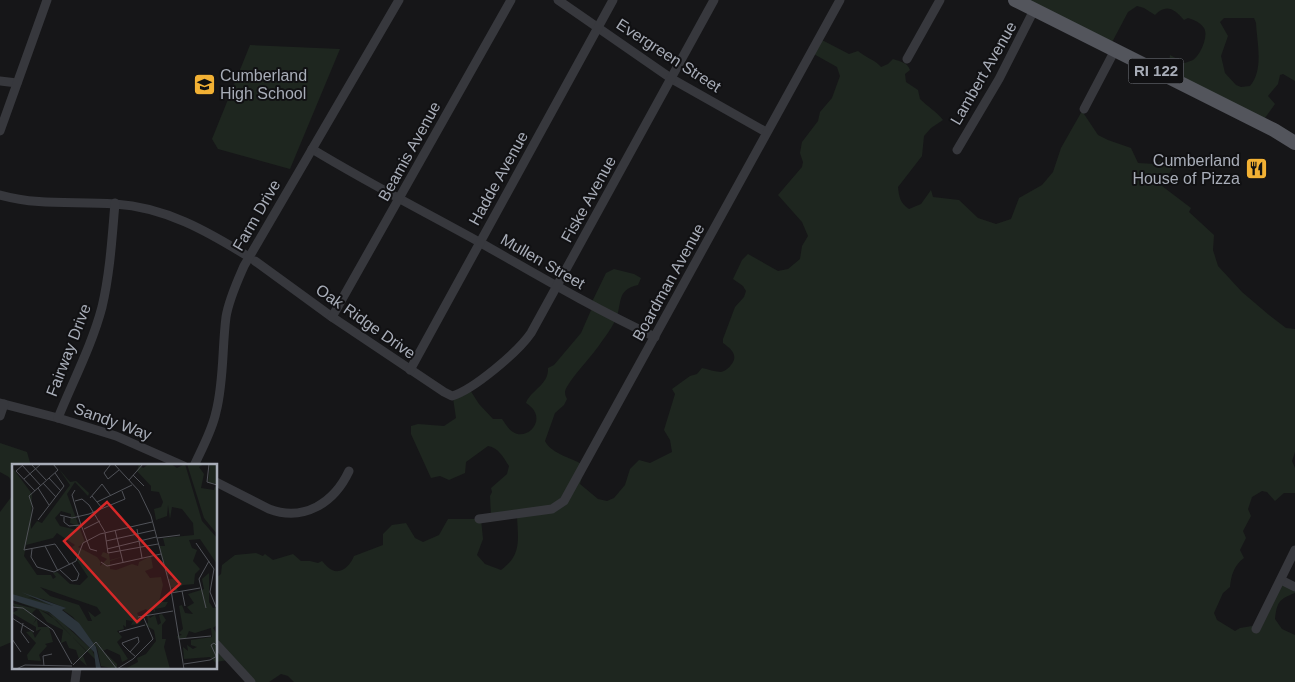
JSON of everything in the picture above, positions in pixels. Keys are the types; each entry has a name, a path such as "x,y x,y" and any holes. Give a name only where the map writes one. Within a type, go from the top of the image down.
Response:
{"main road":[{"name":"RI 122","path":"1015,0 1274,130 1295,143"}],"street":[{"path":"0,131 47,0"},
{"name":"Farm Drive","path":"195,464 211,430 216,412 220,391 227,315 233,292 312,150 399,0"},
{"name":"Beamis Avenue","path":"332,317 511,0"},
{"name":"Evergreen Street","path":"558,0 672,79 766,132"},
{"name":"Hadde Avenue","path":"410,370 613,0"},
{"name":"Fiske Avenue","path":"463,392 505,361 525,342 537,324 556,286 714,0"},
{"name":"Boardman Avenue","path":"479,519 552,509 564,501 840,0"},
{"path":"907,59 940,0"},
{"name":"Lambert Avenue","path":"957,150 999,79 1034,10"},
{"path":"1084,109 1115,50"},
{"path":"0,81 17,83"},
{"name":"Mullen Street","path":"312,150 480,242 585,303 655,337"},
{"name":"Oak Ridge Drive","path":"0,196 33,203 114,204 160,212 178,218 208,232 252,259 332,317 452,396 463,392"},
{"name":"Fairway Drive","path":"58,418 92,335 101,307 109,272 114,204"},
{"path":"0,416 2,403"},
{"name":"Sandy Way","path":"2,403 116,436 179,464"},
{"path":"218,483 269,509 296,514 314,509 330,499 344,482 349,471"},
{"path":"1256,629 1295,550"},
{"path":"1281,580 1295,587"},
{"path":"218,646 251,682"}],"shaded area":[{"path":"1015,0 1295,0 1295,81 1283,74 1280,75 1278,84 1268,96 1275,104 1262,122 1162,74 1170,55 1185,63 1196,58 1205,41 1205,32 1204,28 1195,20 1188,18 1184,20 1174,10 1167,8 1155,15 1137,6 1128,12 1109,48","holes":["1224,18 1254,18 1258,47 1257,72 1250,86 1241,87 1236,85 1225,73 1221,56 1228,36 1220,22"]},
{"path":"822,40 849,54 858,51 881,67 893,59 905,64 910,70 905,74 906,82 918,90 920,99 943,120 931,128 924,136 922,156 898,187 900,200 909,209 921,204 931,190 933,197 959,200 978,218 996,224 1011,219 1019,198 1042,185 1053,172 1061,148 1082,111 1098,135 1131,148 1138,163 1155,164 1162,160 1167,163 1176,162 1162,186 1191,208 1189,212 1214,235 1213,250 1218,266 1242,292 1269,315 1286,328 1295,329 1295,452 1292,461 1295,468 1295,493 1284,493 1275,501 1267,492 1262,491 1252,497 1248,509 1251,516 1243,531 1246,538 1240,550 1244,558 1235,567 1230,587 1223,593 1214,613 1217,620 1235,631 1240,628 1258,625 1280,582 1295,589 1295,593 1285,597 1280,602 1275,619 1282,629 1295,635 1295,682 294,682 288,676 281,674 269,682 247,682 228,660 218,662 218,576 221,574 222,565 235,555 256,553 263,556 265,554 273,560 293,554 301,561 318,563 322,561 331,569 339,571 343,570 351,562 354,556 383,545 383,534 392,525 406,523 415,538 423,542 439,535 448,519 481,519 483,539 477,555 485,564 501,570 508,564 516,552 517,516 491,516 490,496 491,488 507,474 509,466 503,456 488,446 466,462 465,473 449,480 440,476 431,478 411,434 411,426 418,424 444,426 456,418 453,398 470,390 479,404 493,419 502,419 513,432 519,434 530,431 534,427 536,415 533,409 526,403 528,398 546,379 548,368 554,365 581,333 592,308 590,306 606,273 614,269 634,274 641,278 638,285 626,290 623,294 612,327 567,388 565,393 567,399 564,405 555,413 545,441 557,453 585,466 580,484 598,499 607,501 614,498 625,485 630,469 639,460 650,463 672,452 670,440 664,430 675,394 672,389 690,376 697,374 702,368 721,372 728,368 733,361 733,352 723,343 723,339 735,307 744,297 746,291 743,286 733,279 742,260 748,254 778,271 788,269 800,259 802,246 808,236 802,222 778,195 802,167 803,162 800,153 802,142 818,121 820,112 832,98 840,76 837,67 812,53"},
{"path":"250,45 340,49 290,169 218,149 212,139"},
{"path":"0,443 27,452 30,464 12,464 12,482 9,477 0,472"},
{"path":"12,496 12,642 0,647 0,512"}],"place":[{"name":"Cumberland High School","path":"204,84"},
{"name":"Cumberland House of Pizza","path":"1256,169"}]}
